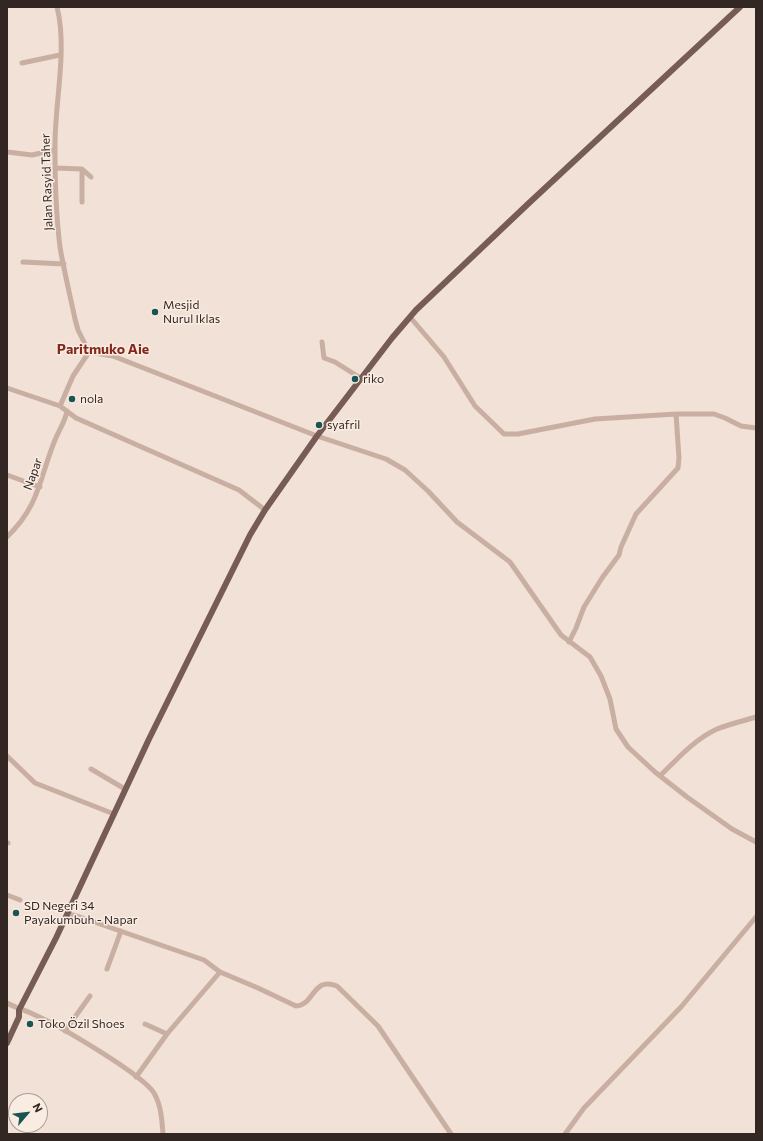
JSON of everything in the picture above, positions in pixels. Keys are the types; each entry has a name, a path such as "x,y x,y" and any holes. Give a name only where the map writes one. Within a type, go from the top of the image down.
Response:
{"main road":[{"path":"7,1044 19,1017 19,1010 234,567 265,510 317,436 392,338 410,317 529,203 740,7"}],"street":[{"name":"Jalan Rasyid Taher","path":"57,7 60,26 55,150 58,227 75,319 78,330 89,352"},
{"path":"22,63 60,54"},
{"path":"7,152 32,155 55,150"},
{"path":"56,168 82,169 91,177"},
{"path":"82,169 82,202"},
{"path":"23,262 64,264"},
{"path":"410,317 444,357 475,406 504,434 518,434 595,419 676,414 714,414 741,426 756,428"},
{"path":"322,342 324,358 335,362 362,379"},
{"path":"60,406 73,376 89,352 113,356 317,436 386,459 405,470 428,491 457,522 510,562 524,580 554,626 569,642 590,657 601,676 610,699 616,729 624,742 660,776 710,814 756,842"},
{"path":"7,388 60,406 76,418 133,444 163,454 239,490 265,510"},
{"name":"Napar","path":"7,537 24,518 40,487 55,441 64,422 67,411"},
{"path":"569,642 584,607 602,578 619,555 621,547 636,514 678,468 680,458 676,414"},
{"path":"7,475 40,487"},
{"path":"660,776 684,752 706,735 716,730 756,718"},
{"path":"7,756 35,783 114,814"},
{"path":"91,769 125,789"},
{"path":"7,895 20,900"},
{"path":"66,914 77,916 204,960 220,972 296,1006 303,1004 322,984 328,983 337,986 378,1026 451,1134"},
{"path":"565,1134 584,1108 681,1008 756,917"},
{"path":"107,969 122,931"},
{"path":"136,1077 167,1034 220,972"},
{"path":"65,1032 90,996"},
{"path":"7,1003 19,1010 34,1014 65,1032 151,1088 155,1094 161,1112 162,1134"},
{"path":"145,1024 167,1034"}],"place":[{"name":"Mesjid Nurul Iklas","path":"155,312"},
{"name":"riko","path":"355,379"},
{"name":"nola","path":"72,399"},
{"name":"syafril","path":"319,425"},
{"name":"SD Negeri 34 Payakumbuh - Napar","path":"16,913"},
{"name":"Toko Özil Shoes","path":"30,1024"}],"district":[{"name":"Paritmuko Aie","path":"103,349"}]}
